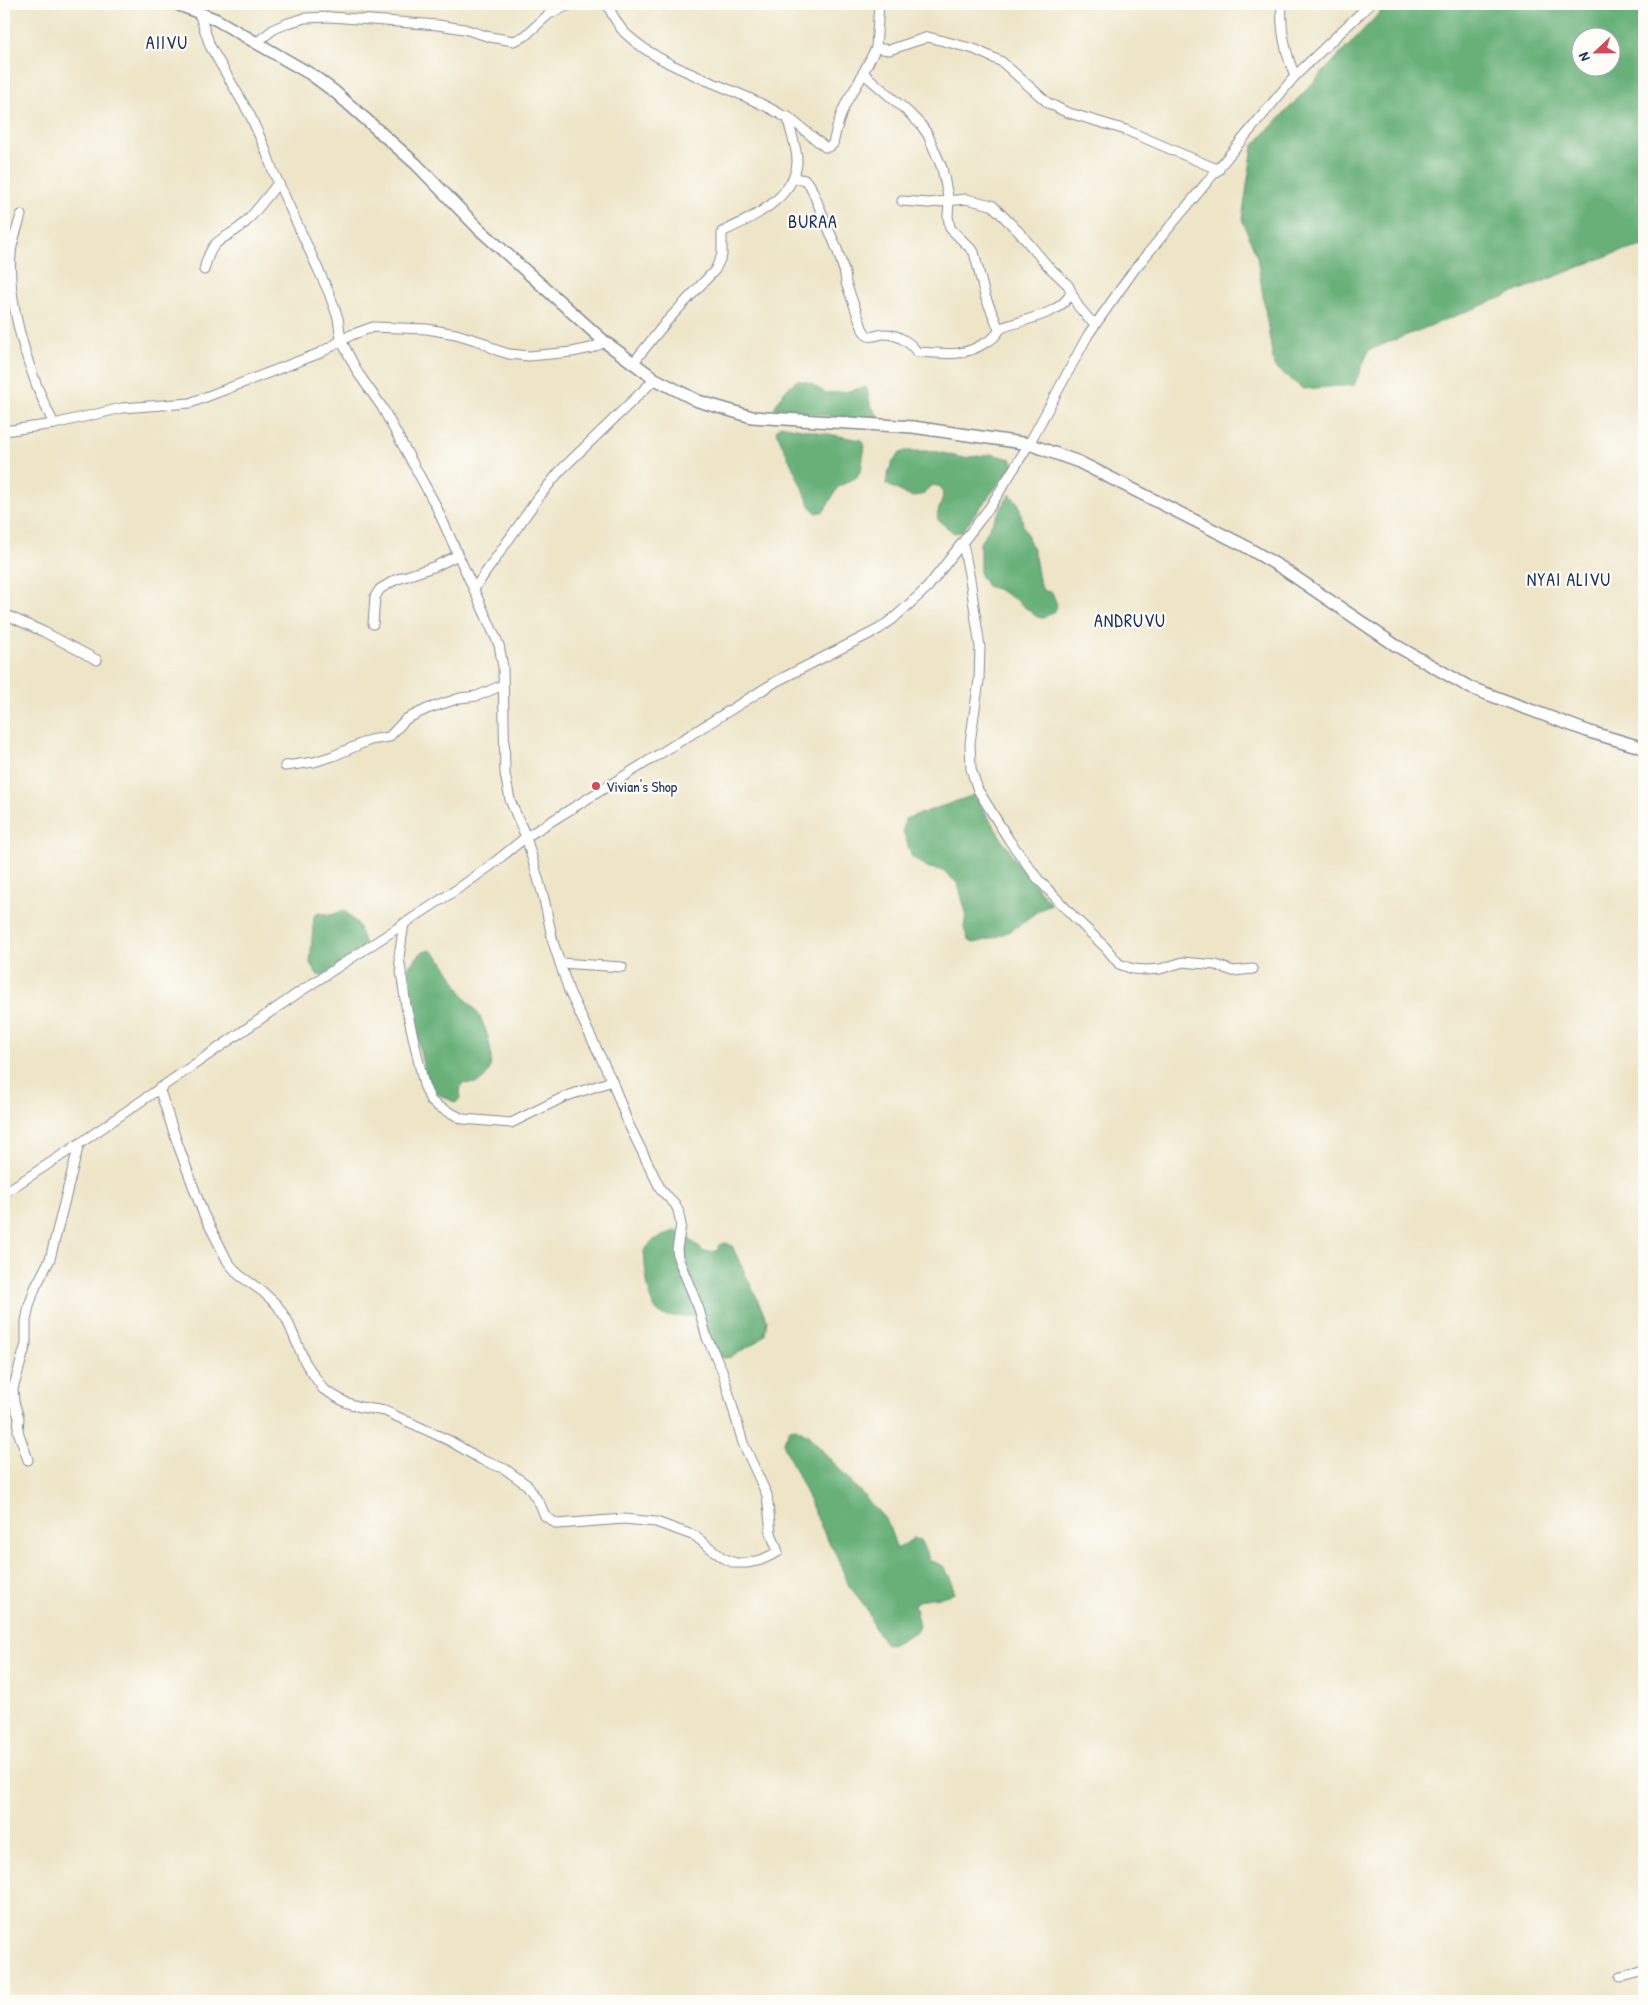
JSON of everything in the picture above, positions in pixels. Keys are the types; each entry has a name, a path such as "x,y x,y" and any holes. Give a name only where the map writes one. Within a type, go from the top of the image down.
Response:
{"street":[{"path":"177,4 217,20 312,75 335,92 416,164 478,229 605,342 656,379 698,401 752,418 913,427 1029,444 1079,462 1243,546 1305,583 1395,645 1471,688 1590,732 1644,748"},
{"path":"256,43 274,29 288,23 305,18 332,17 438,25 514,41 525,36 548,14 572,4"},
{"path":"607,4 624,32 663,60 716,85 741,94 785,117 788,116 825,147 833,144 837,123 876,48 879,4"},
{"path":"1282,4 1282,38 1295,76"},
{"path":"4,1194 301,990 490,866 526,837 770,686 879,629 894,618 927,588 990,507 1029,444 1095,323 1157,242 1219,170 1295,76 1370,4"},
{"path":"159,1088 203,1212 228,1262 238,1275 262,1291 278,1305 287,1320 305,1362 323,1389 345,1402 360,1407 386,1411 450,1441 482,1460 504,1469 527,1485 546,1516 556,1524 624,1519 656,1522 695,1536 722,1558 735,1563 761,1560 778,1552 771,1533 767,1494 743,1443 722,1370 707,1338 699,1309 680,1264 677,1249 681,1224 678,1210 675,1204 661,1190 628,1123 612,1081 569,991 526,837 510,800 505,774 504,667 500,645 435,504 382,407 358,373 341,340 338,318 329,292 278,183 250,116 210,46 199,13"},
{"path":"876,48 889,50 928,37 974,49 1002,62 1048,103 1066,112 1126,130 1219,170"},
{"path":"863,73 921,125 933,144 940,161 949,201 948,216 950,228 974,252 985,296 1000,329"},
{"path":"633,363 667,321 716,270 722,255 722,232 758,214 786,189 792,178 797,161 788,116"},
{"path":"792,178 805,180 810,184 840,257 846,283 866,334 870,336 883,334 894,336 907,341 918,352 944,355 972,350 995,336 1000,329 1058,308 1068,300 1071,292"},
{"path":"204,270 207,257 214,245 247,220 278,183"},
{"path":"902,201 929,203 974,200 992,205 1068,285 1089,319 1095,323"},
{"path":"21,216 11,251 11,281 21,337 40,394 54,424"},
{"path":"4,430 54,424 122,408 178,406 202,400 332,348 341,340 362,330 384,326 426,329 456,334 482,342 496,350 509,354 529,356 547,356 572,352 592,348 605,342"},
{"path":"474,589 538,498 560,471 656,379"},
{"path":"963,544 980,647 980,680 970,743 971,769 978,790 1009,840 1038,879 1105,947 1119,964 1132,969 1146,970 1160,969 1183,962 1216,965 1233,971 1253,969"},
{"path":"373,624 375,597 380,588 395,580 436,566 458,555"},
{"path":"4,614 98,660"},
{"path":"285,766 314,762 370,740 389,738 406,719 427,709 460,698 477,696 503,685"},
{"path":"404,923 399,957 406,1006 424,1085 431,1101 463,1119 511,1123 564,1097 612,1081"},
{"path":"560,963 622,967"},
{"path":"28,1460 18,1431 19,1418 14,1402 14,1389 26,1344 26,1321 31,1298 50,1259 79,1144"},
{"path":"1621,1977 1644,1971"}],"green space":[{"path":"1388,4 1644,4 1644,246 1612,254 1369,350 1354,385 1303,389 1274,366 1257,257 1242,219 1253,146"},
{"path":"797,380 810,383 825,393 844,392 866,387 870,403 877,414 879,423 774,408 784,392"},
{"path":"780,425 861,440 865,446 861,470 857,477 838,487 824,511 817,513 812,509 776,431"},
{"path":"905,451 933,451 964,458 991,454 1011,459 1014,464 961,532 954,533 938,520 938,511 943,497 941,487 934,485 928,488 924,494 911,497 886,484 889,469 894,460"},
{"path":"1010,494 1019,504 1023,525 1034,552 1040,585 1044,591 1052,592 1057,605 1055,611 1043,618 1037,617 1016,600 999,590 987,586 980,575 980,543"},
{"path":"974,795 1021,869 1051,904 1042,908 1008,932 974,943 968,940 964,928 966,913 958,884 943,870 929,868 912,857 903,831 905,819"},
{"path":"344,910 358,925 365,945 323,976 317,975 310,963 314,916 319,913 332,915"},
{"path":"430,950 446,965 464,996 475,1009 486,1030 491,1051 489,1070 485,1078 477,1083 461,1084 460,1098 456,1103 432,1091 426,1079 407,991 409,966 423,951"},
{"path":"676,1230 683,1233 704,1252 717,1251 719,1245 726,1243 732,1246 767,1320 765,1334 760,1340 731,1357 724,1358 718,1356 698,1316 667,1316 658,1312 650,1296 644,1250 654,1240"},
{"path":"796,1428 808,1435 887,1521 897,1549 914,1538 920,1540 930,1560 943,1566 953,1584 954,1592 949,1595 923,1599 914,1604 919,1627 915,1632 891,1645 885,1643 874,1627 866,1607 849,1586 836,1554 826,1537 784,1446 784,1440 790,1429"}],"place":[{"name":"Vivian's Shop","path":"596,786"}],"district":[{"name":"AIIVU","path":"167,42"},
{"name":"BURAA","path":"813,221"},
{"name":"NYAI ALIVU","path":"1569,579"},
{"name":"ANDRUVU","path":"1130,620"}]}
